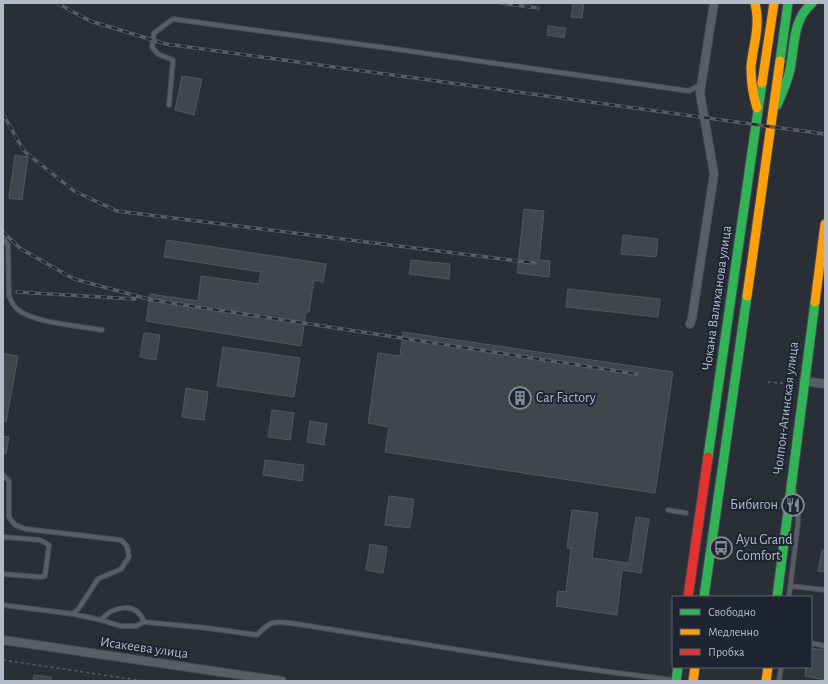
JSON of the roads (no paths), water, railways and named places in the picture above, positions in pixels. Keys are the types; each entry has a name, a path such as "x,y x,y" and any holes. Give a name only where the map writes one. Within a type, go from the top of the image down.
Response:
{"main road":[{"path":"755,3 757,24 751,76 752,92 758,114"},
{"name":"Чокана Валиханова улица","path":"688,596 774,3"},
{"name":"Чокана Валиханова улица","path":"704,596 788,3"},
{"path":"771,116 781,98 786,83 800,16 803,10 812,3"},
{"name":"Чолпон-Атинская улица","path":"777,596 804,381 819,287 825,224"},
{"path":"699,516 715,518"},
{"path":"676,681 678,668"},
{"path":"693,681 695,668"},
{"path":"766,681 768,668"}],"street":[{"path":"690,324 714,174 700,93 714,3"},
{"path":"804,381 825,384"},
{"name":"Исакеева улица","path":"3,640 282,681"}],"lane":[{"path":"169,105 173,60 158,54 152,47 154,33 173,20 395,49 689,91 701,85"},
{"path":"3,238 8,245 9,296 16,308 31,317 102,330"},
{"path":"3,475 9,481 10,517 15,525 26,529 121,540 127,546 129,557 121,569 98,579 79,608 73,614"},
{"path":"789,596 798,515 792,477"},
{"path":"668,510 686,513"},
{"path":"3,537 40,540 49,545 44,576 3,574"},
{"path":"791,586 825,590"},
{"path":"3,605 73,614 120,626 136,626 144,622 207,628 257,635 267,625 276,622 290,623 524,660 676,681"},
{"path":"101,620 106,614 124,607 135,610 142,617 144,622"},
{"path":"812,643 825,646"},
{"path":"779,681 781,668"}],"railway":[{"path":"57,3 90,21 166,44 825,134"},
{"path":"501,3 538,8"},
{"path":"3,114 24,151 74,191 117,211 535,263"},
{"path":"3,232 21,249 74,279 152,300 637,374"},
{"path":"17,292 135,299"}],"place":[{"name":"Car Factory","path":"520,398"},
{"name":"Бибигон","path":"793,505"},
{"name":"Ayu Grand Comfort","path":"721,548"}]}
